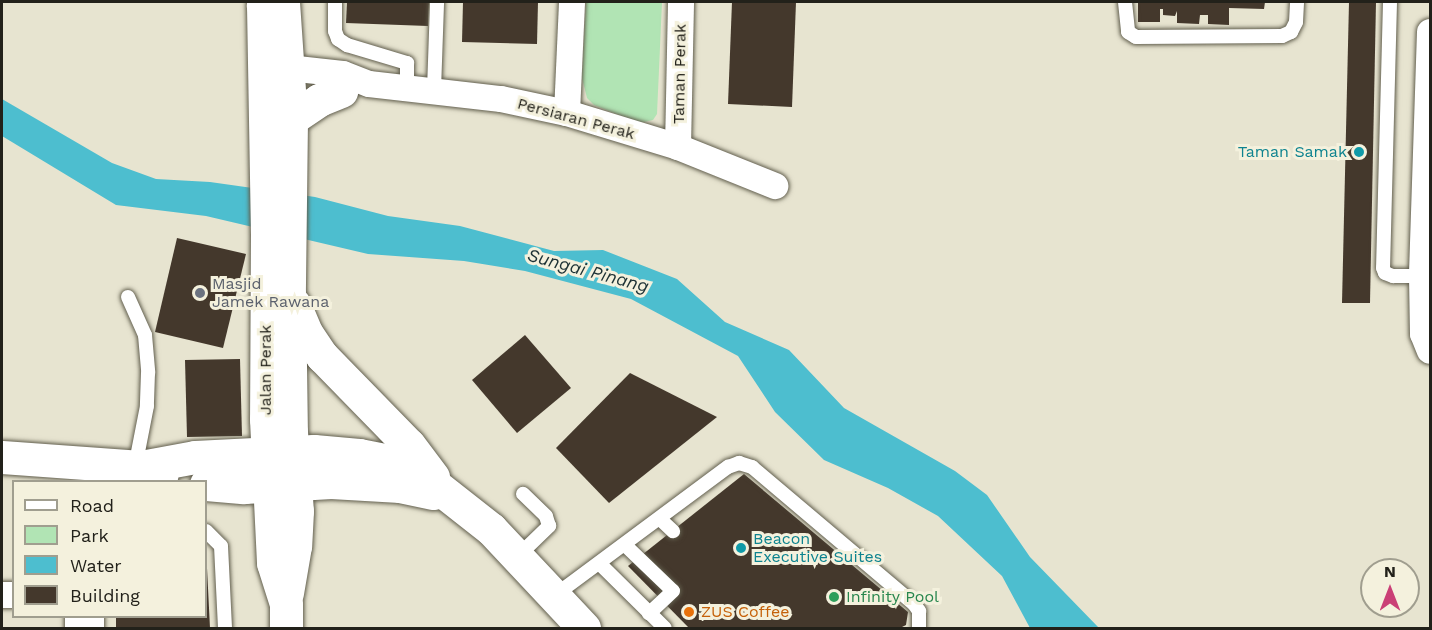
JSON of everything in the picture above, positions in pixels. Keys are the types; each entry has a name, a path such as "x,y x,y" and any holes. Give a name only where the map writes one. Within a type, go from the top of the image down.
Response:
{"main road":[{"name":"Jalan Perak","path":"265,2 263,5 290,170 279,242 289,294 281,469 273,563 286,616"},
{"name":"Jalan Perak","path":"281,469 279,96 283,2"},
{"path":"279,96 319,100 355,88"},
{"path":"289,294 314,345 409,445 446,495 491,529 584,628"},
{"path":"2,457 77,472 138,467 195,457 281,469 331,482 400,486 446,495"},
{"path":"138,467 180,480"},
{"path":"207,484 281,469"}],"street":[{"path":"567,113 572,2"},
{"name":"Taman Perak","path":"678,147 681,2"},
{"path":"1431,32 1422,276 1424,334 1431,351"},
{"name":"Persiaran Perak","path":"279,96 343,74 355,88 434,90 501,99 567,113 678,147 775,186"}],"lane":[{"path":"335,2 335,31 338,39 347,45 407,63 407,88"},
{"path":"434,90 437,2"},
{"path":"1125,2 1128,32 1136,37 1282,36 1291,32 1296,22 1297,2"},
{"path":"1389,2 1383,268 1385,273 1393,276 1422,276"},
{"path":"128,297 145,335 148,373 147,406 138,467"},
{"path":"554,596 728,467 739,463 752,467 914,604 919,611 919,628"},
{"path":"517,557 549,526 546,516 523,494"},
{"path":"660,519 673,531"},
{"path":"207,532 221,546 225,628"},
{"path":"625,545 673,591 649,613"},
{"path":"600,564 665,628"}],"green space":[{"path":"586,2 662,2 657,114 653,120 639,123 594,105 587,98 582,78"}],"water":[{"name":"Sungai Pinang","path":"2,99 112,163 156,179 210,182 315,197 388,216 460,226 554,251 603,250 677,279 725,322 789,350 844,408 955,471 987,495 1030,557 1099,628 1030,628 1002,576 938,516 888,488 824,460 775,412 738,356 631,299 525,271 464,261 368,254 206,216 116,205 2,136"}],"building":[{"path":"347,2 429,2 428,26 346,23"},
{"path":"463,2 538,2 537,44 462,42"},
{"path":"732,2 796,2 792,107 728,104"},
{"path":"1138,2 1265,2 1264,9 1229,8 1229,25 1208,24 1208,15 1200,15 1199,24 1177,23 1177,11 1175,16 1163,15 1163,9 1160,9 1160,22 1138,22"},
{"name":"Taman Samak","path":"1349,2 1376,2 1370,303 1342,303"},
{"name":"Masjid Jamek Rawana","path":"177,238 246,254 223,348 155,332"},
{"path":"525,335 571,388 517,433 472,380"},
{"path":"240,359 242,436 187,437 185,360"},
{"path":"630,373 717,417 609,503 556,448"},
{"name":"Beacon Executive Suites","path":"744,474 908,612 906,625 900,628 689,628 628,566"},
{"path":"207,568 210,628 116,628 116,618 207,618"}],"place":[{"name":"Taman Samak","path":"1359,152"},
{"name":"Masjid Jamek Rawana","path":"200,293"},
{"name":"Beacon Executive Suites","path":"741,548"},
{"name":"Infinity Pool","path":"834,597"},
{"name":"ZUS Coffee","path":"689,612"}]}
